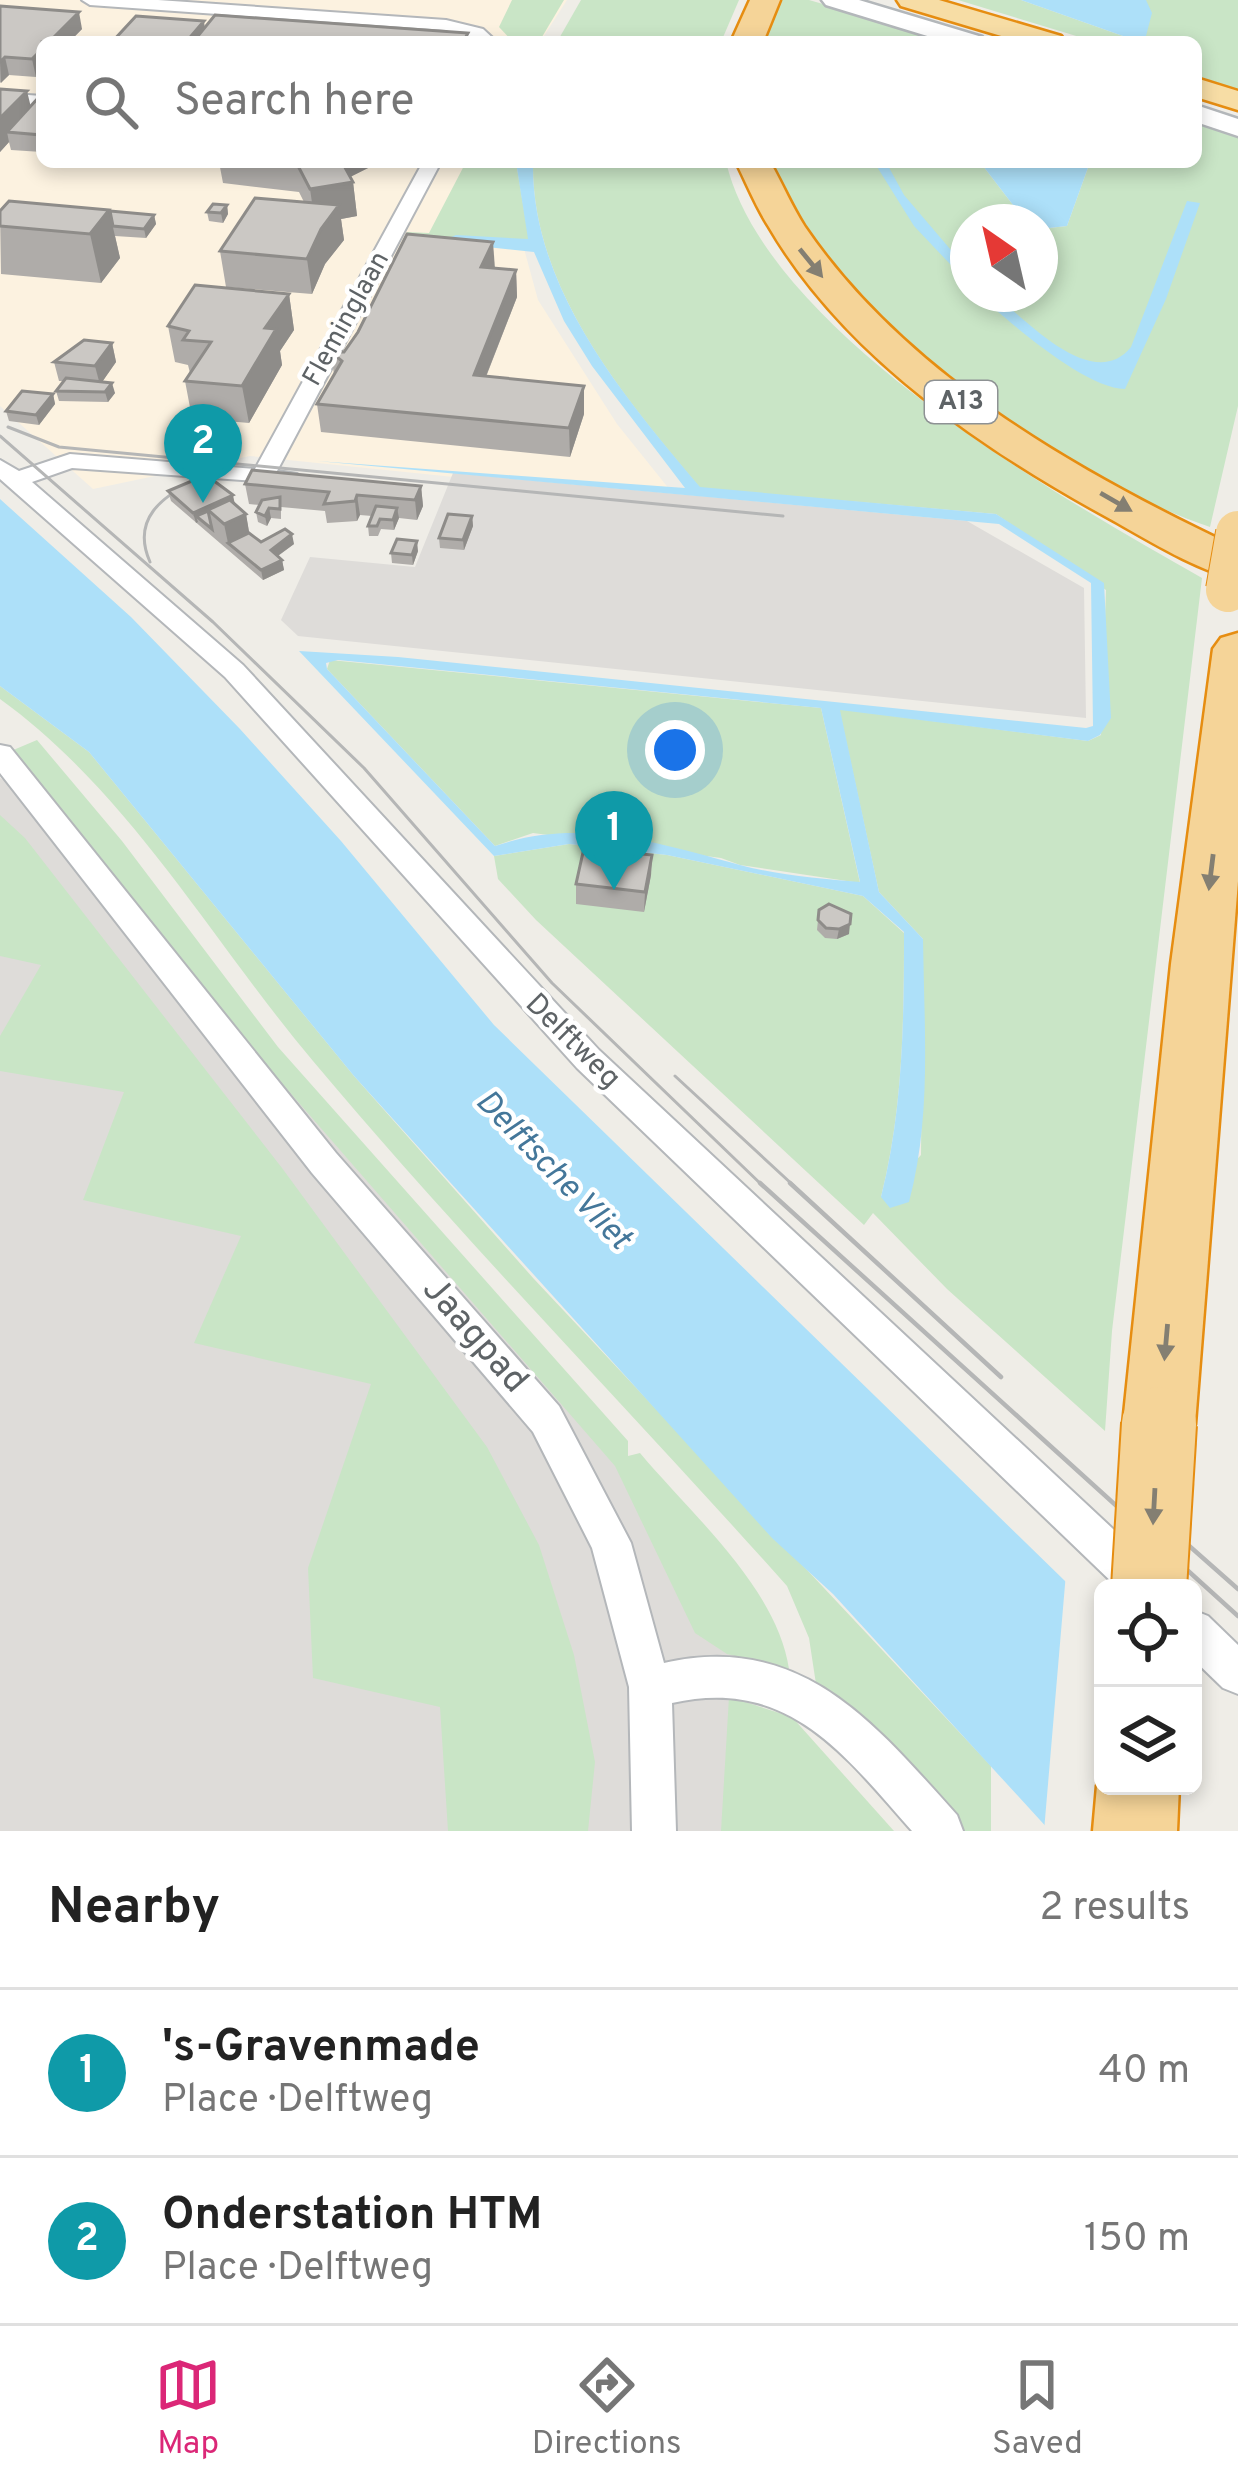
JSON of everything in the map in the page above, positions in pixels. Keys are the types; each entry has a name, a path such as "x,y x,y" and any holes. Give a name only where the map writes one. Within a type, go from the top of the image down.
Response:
{"highway":[{"path":"910,0 1031,36"},
{"path":"749,36 765,1"},
{"path":"1202,89 1238,101"},
{"name":"A13","path":"756,168 785,230 818,272 934,383 1072,476 1236,604"},
{"path":"1149,1579 1200,964 1236,604 1238,533"},
{"path":"1135,1831 1137,1795"}],"main road":[{"path":"834,0 953,36"},
{"path":"1202,115 1238,128"}],"street":[{"path":"90,0 446,25 482,36"},
{"path":"0,98 36,101"},
{"name":"Fleminglaan","path":"262,477 430,168"},
{"name":"Delftweg","path":"8,473 70,461 304,481"},
{"name":"Delftweg","path":"8,473 264,700 369,813 489,957 589,1061 1138,1579"},
{"name":"Jaagpad","path":"0,754 324,1163 546,1419 611,1543 650,1687 654,1831"},
{"path":"1202,1639 1238,1673"},
{"path":"650,1687 710,1676 746,1677 806,1695 852,1733 940,1831"}],"shaded area":[{"path":"0,0 567,0 544,36 36,36 36,168 512,168 511,201 538,300 617,424 678,500 250,456 93,489 0,406"},
{"path":"453,473 967,521 1084,588 1086,718 298,636 281,620 310,557 415,567"},
{"path":"0,778 25,792 768,1631 737,1831 0,1831"}],"green space":[{"path":"512,0 564,0 543,36 507,36 499,27"},
{"path":"581,0 739,0 724,36 560,36"},
{"path":"782,0 809,0 934,36 765,36"},
{"path":"958,0 1021,0 1123,36 1076,36"},
{"path":"1146,0 1238,0 1238,91 1202,77 1202,36 1144,36"},
{"path":"1202,122 1238,134 1238,406 1210,527 1154,505 1036,440 923,355 831,260 773,168 985,168 1012,204 950,204 950,312 1058,312 1058,227 1067,226 1088,168 1202,168"},
{"path":"463,168 517,168 529,240 407,242 407,232 429,233"},
{"path":"533,168 728,168 752,225 797,287 857,347 999,455 1202,578 1112,1331 1105,1431 947,1289 873,1213 864,1225 536,920 498,879 494,856 569,844 667,855 863,896 904,933 898,1098 881,1197 921,1155 923,939 879,892 839,709 1088,741 1101,735 1106,590 996,514 700,488 587,338 565,297 536,208"},
{"path":"330,660 821,708 860,883 721,858 533,833 495,846 327,669"},
{"path":"0,686 89,752 354,1076 534,1279 991,1766 991,1831 963,1831 844,1700 816,1684 809,1638 787,1586 370,1128 276,1015 129,823 47,737 0,699"},
{"path":"37,740 122,841 278,1047 628,1441 628,1456 640,1453 730,1554 768,1610 789,1669 727,1654 695,1633 615,1466 205,995 11,751"},
{"path":"0,815 25,838 282,1168 487,1447 539,1545 574,1655 595,1762 588,1831 448,1831 440,1707 313,1678 308,1568 371,1384 194,1343 241,1236 83,1200 124,1092 0,1071 0,1036 41,965 0,956"},
{"path":"729,1697 792,1717 894,1831 721,1831"}],"water":[{"path":"1021,0 1146,0 1152,13 1146,36 1123,36"},
{"path":"517,168 533,168 536,208 565,296 613,378 700,487 996,514 1104,583 1111,718 1100,735 1088,741 840,710 879,892 923,939 924,1104 909,1202 890,1208 881,1197 898,1098 904,932 863,896 667,855 569,844 494,856 299,651 398,657 1086,728 1093,726 1091,583 999,524 317,461 685,488 592,366 564,321 534,252 450,243 449,238 528,239","holes":["338,660 821,708 860,882 769,871 588,833 495,846 326,663"]},
{"path":"878,168 889,168 904,195 950,249 950,264 914,226"},
{"path":"985,168 1088,168 1067,226 1058,227 1058,204 1012,204"},
{"path":"1187,201 1200,203 1166,299 1125,389 1108,386 1069,366 999,312 1015,312 1079,357 1098,362 1115,359 1131,347"},
{"name":"Delftsche Vliet","path":"0,499 131,617 240,729 341,841 494,1025 1094,1609 1094,1795 1202,1795 1238,1831 1050,1831 833,1594 772,1538 354,1076 89,752 0,686"}],"pier":[{"path":"1066,1573 1094,1601 1094,1795 1202,1795 1202,1711 1238,1746 1238,1831 1044,1831"}],"building":[{"path":"0,6 79,12 55,36 36,36 32,59 5,57 0,62"},
{"path":"215,15 468,33 466,36 198,36"},
{"path":"136,16 204,21 191,36 118,36"},
{"path":"0,89 27,91 0,118"},
{"path":"36,100 36,134 7,132"},
{"path":"299,168 345,168 353,182 310,189"},
{"path":"255,198 339,205 307,259 220,251"},
{"path":"9,201 109,210 90,234 0,226 0,211"},
{"path":"213,204 227,205 221,213 207,212"},
{"path":"110,211 154,215 144,229 113,226"},
{"path":"407,234 493,242 481,267 516,270 474,375 584,386 569,428 317,404 342,361 331,352 344,352 358,332"},
{"path":"195,285 289,294 265,328 276,329 242,386 185,381 211,342 183,340 189,331 168,326"},
{"path":"84,340 112,343 95,366 54,362"},
{"path":"66,378 112,383 105,392 56,391"},
{"path":"22,391 53,394 36,415 6,411"},
{"path":"252,470 421,486 415,500 357,495 355,501 324,504 329,492 245,484"},
{"path":"206,475 233,495 193,513 168,491"},
{"path":"280,497 280,509 269,508 265,516 256,512 262,500"},
{"path":"230,500 246,514 224,524 208,510"},
{"path":"376,506 397,508 393,520 380,519 377,526 368,526"},
{"path":"208,511 212,529 196,516"},
{"path":"448,514 472,516 463,540 439,538"},
{"path":"285,529 292,534 271,550 282,560 261,570 228,543 249,533 261,542"},
{"path":"397,539 417,541 412,555 391,553"},
{"path":"584,848 652,855 645,892 576,884"},
{"path":"829,904 851,914 850,924 826,928 818,920 819,910"}],"tram line":[{"path":"8,427 59,447 783,516"},
{"path":"0,436 213,622 364,768 552,983 763,1186"},
{"path":"150,562 145,547 147,521 162,501 198,479"},
{"path":"675,1076 794,1186"},
{"path":"760,1183 1238,1616"},
{"path":"790,1183 1001,1377"},
{"path":"1126,1490 1238,1589"}],"place":[{"name":"Onderstation HTM","path":"203,503"},
{"name":"'s-Gravenmade","path":"614,890"}]}
